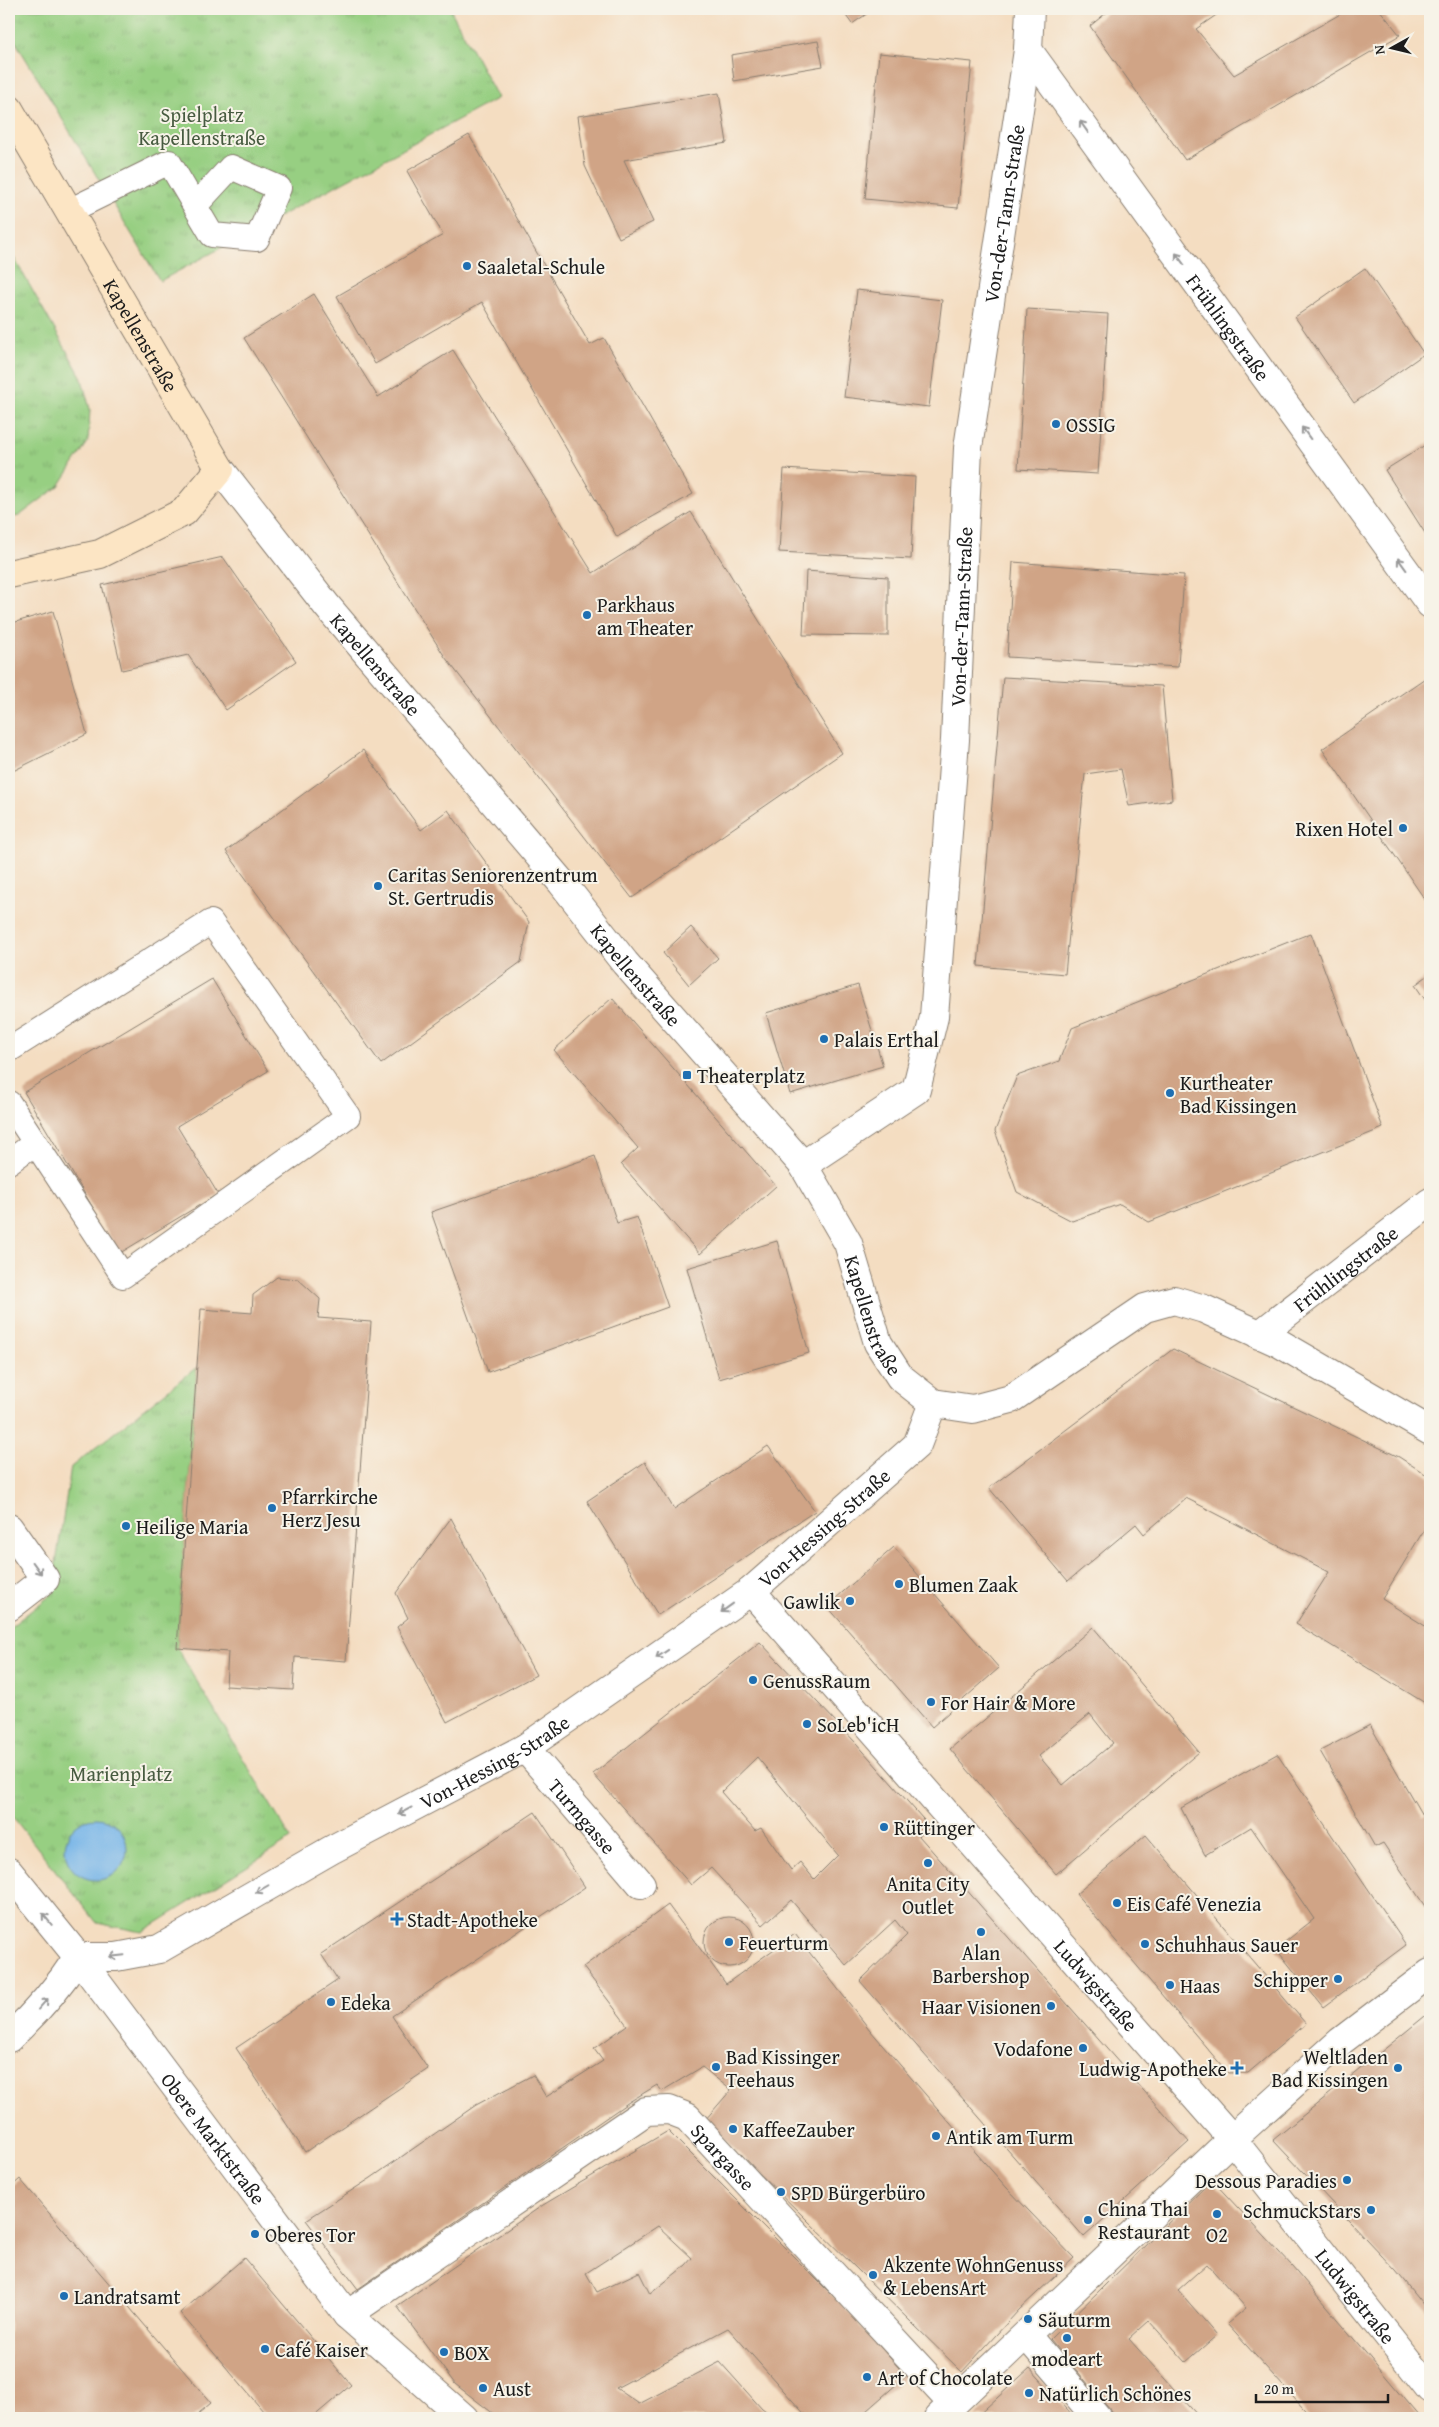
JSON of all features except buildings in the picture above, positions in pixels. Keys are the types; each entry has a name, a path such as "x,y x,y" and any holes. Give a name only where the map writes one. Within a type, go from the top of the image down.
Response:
{"street":[{"name":"Von-der-Tann-Straße","path":"803,1165 916,1090 934,1017 955,740 968,448 1028,50 1030,9"},
{"name":"Frühlingstraße","path":"1028,50 1430,604"},
{"name":"Kapellenstraße","path":"9,109 220,469 328,606 562,883 625,963 803,1165 848,1244 878,1343 900,1377 933,1403 973,1409 1011,1399 1145,1308 1174,1300 1204,1309 1279,1343 1430,1431"},
{"path":"9,574 100,554 184,512 220,469"},
{"name":"Frühlingstraße","path":"1259,1335 1430,1202"},
{"name":"Von-Hessing-Straße","path":"78,1957 116,1957 158,1949 331,1850 525,1748 751,1591 917,1445 933,1403"},
{"path":"9,1528 45,1579 9,1607"},
{"name":"Ludwigstraße","path":"751,1591 1232,2139 1430,2389"},
{"name":"Turmgasse","path":"525,1748 641,1884"},
{"name":"Obere Marktstraße","path":"9,1872 78,1957 347,2315 464,2418"},
{"path":"9,2038 32,2017 59,1986 78,1957"},
{"path":"946,2411 1232,2139 1341,2041 1430,1973"},
{"name":"Spargasse","path":"347,2315 646,2111 668,2110 687,2117 946,2411"},
{"path":"1026,2335 1097,2418"}],"lane":[{"path":"68,211 169,162 195,206"},
{"path":"9,1050 211,922 348,1116 123,1276 9,1103"},
{"path":"9,1162 35,1143"}],"green space":[{"name":"Spielplatz Kapellenstraße","path":"9,9 450,9 498,98 160,281 9,31"},
{"path":"9,249 81,376 90,409 88,442 59,486 19,516 9,518"},
{"name":"Marienplatz","path":"197,1367 177,1648 291,1839 142,1932 97,1923 9,1812 9,1628 51,1595 71,1467"}],"water":[{"path":"96,1818 113,1823 118,1827 122,1832 127,1849 122,1866 118,1871 113,1875 96,1880 79,1875 74,1871 70,1866 65,1849 70,1832 74,1827 79,1823"}],"place":[{"name":"Saaletal-Schule","path":"467,266"},
{"name":"OSSIG","path":"1056,424"},
{"name":"Parkhaus am Theater","path":"587,615"},
{"name":"Rixen Hotel","path":"1403,828"},
{"name":"Caritas Seniorenzentrum St. Gertrudis","path":"378,886"},
{"name":"Palais Erthal","path":"824,1039"},
{"name":"Theaterplatz","path":"687,1075"},
{"name":"Kurtheater Bad Kissingen","path":"1170,1093"},
{"name":"Pfarrkirche Herz Jesu","path":"272,1508"},
{"name":"Heilige Maria","path":"126,1526"},
{"name":"Blumen Zaak","path":"899,1584"},
{"name":"Gawlik","path":"850,1601"},
{"name":"GenussRaum","path":"753,1680"},
{"name":"For Hair & More","path":"931,1702"},
{"name":"SoLeb'icH","path":"807,1724"},
{"name":"Rüttinger","path":"884,1827"},
{"name":"Anita City Outlet","path":"928,1863"},
{"name":"Eis Café Venezia","path":"1117,1903"},
{"name":"Stadt-Apotheke","path":"397,1919"},
{"name":"Alan Barbershop","path":"981,1932"},
{"name":"Feuerturm","path":"729,1942"},
{"name":"Schuhhaus Sauer","path":"1145,1944"},
{"name":"Schipper","path":"1338,1979"},
{"name":"Haas","path":"1170,1985"},
{"name":"Edeka","path":"331,2002"},
{"name":"Haar Visionen","path":"1051,2006"},
{"name":"Vodafone","path":"1083,2048"},
{"name":"Bad Kissinger Teehaus","path":"716,2067"},
{"name":"Ludwig-Apotheke","path":"1237,2068"},
{"name":"Weltladen Bad Kissingen","path":"1398,2068"},
{"name":"KaffeeZauber","path":"733,2129"},
{"name":"Antik am Turm","path":"936,2136"},
{"name":"Dessous Paradies","path":"1347,2180"},
{"name":"SPD Bürgerbüro","path":"781,2192"},
{"name":"SchmuckStars","path":"1371,2210"},
{"name":"O2","path":"1217,2214"},
{"name":"China Thai Restaurant","path":"1088,2220"},
{"name":"Oberes Tor","path":"255,2234"},
{"name":"Akzente WohnGenuss & LebensArt","path":"873,2275"},
{"name":"Landratsamt","path":"64,2296"},
{"name":"Säuturm","path":"1028,2319"},
{"name":"modeart","path":"1067,2338"},
{"name":"Café Kaiser","path":"265,2349"},
{"name":"BOX","path":"444,2352"},
{"name":"Art of Chocolate","path":"867,2377"},
{"name":"Aust","path":"483,2388"},
{"name":"Natürlich Schönes","path":"1029,2393"}]}
